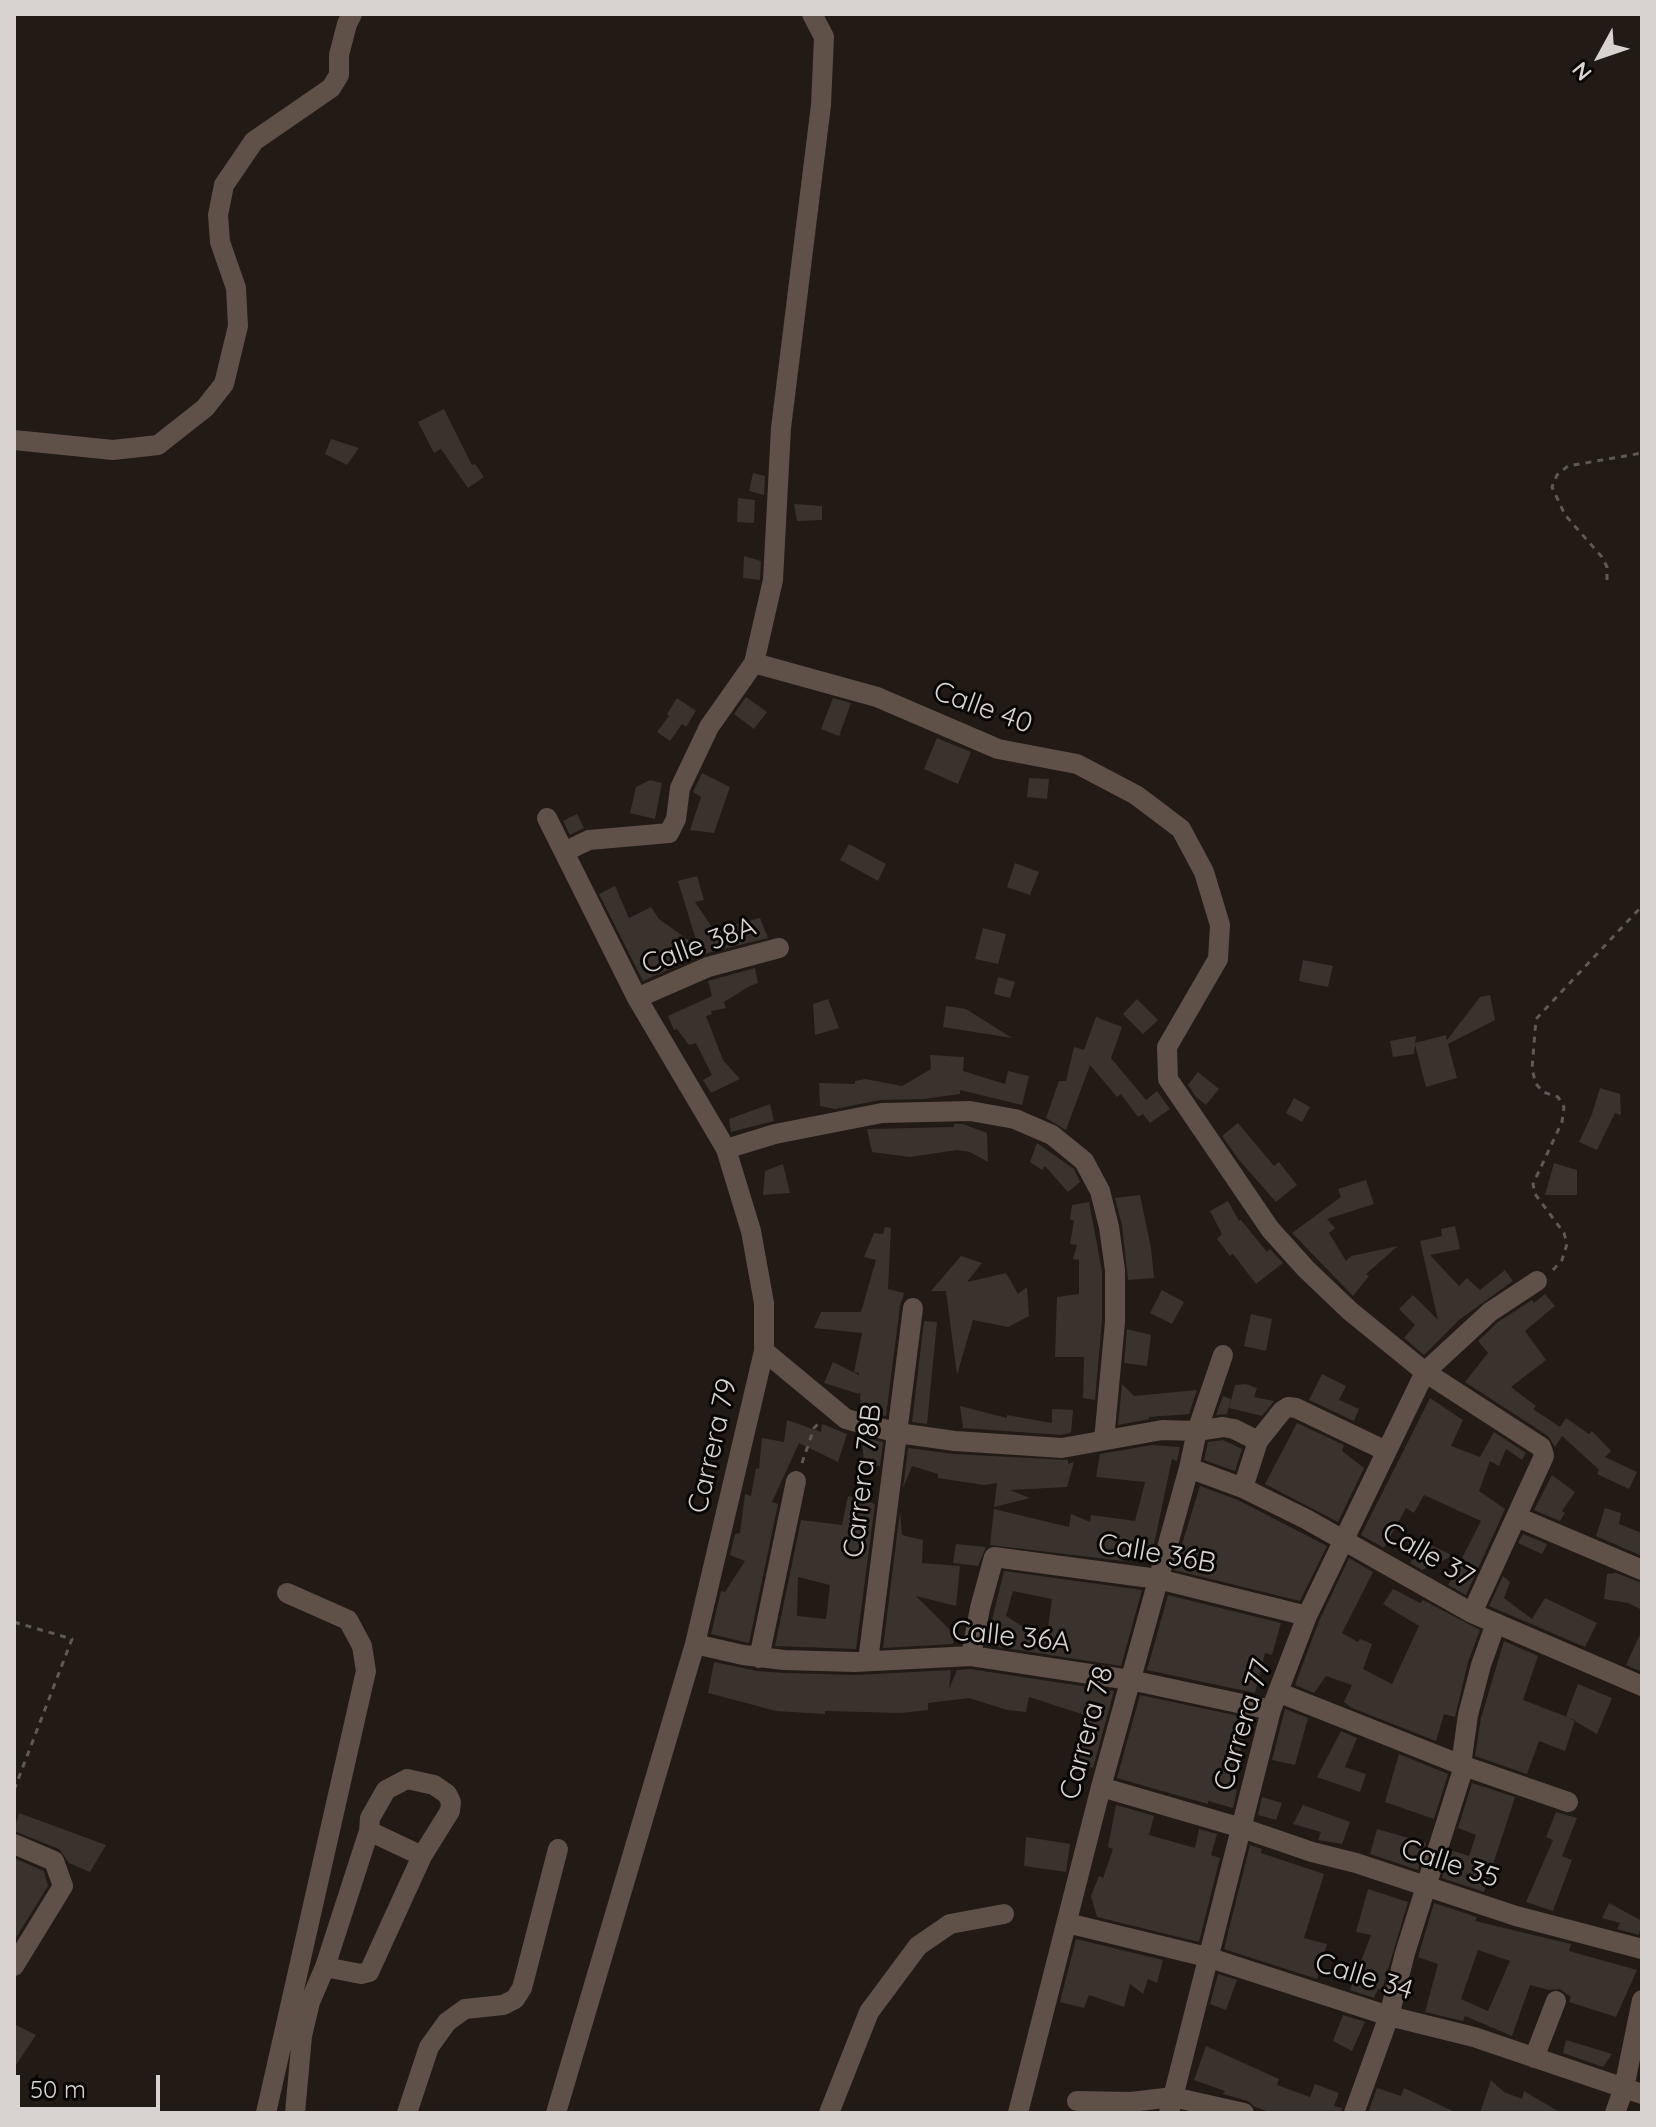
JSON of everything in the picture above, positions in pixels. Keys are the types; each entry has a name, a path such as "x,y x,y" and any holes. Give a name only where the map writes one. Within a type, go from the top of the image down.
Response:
{"street":[{"path":"14,440 113,450 158,445 205,408 224,384 238,326 236,288 220,242 218,215 224,185 254,141 331,88 339,75 339,55 352,14"},
{"path":"564,852 589,840 669,833 674,828 680,788 709,727 754,663 773,580 781,428 821,105 824,37 812,14"},
{"name":"Calle 40","path":"754,663 877,697 998,749 1077,764 1136,795 1181,829 1204,872 1220,925 1219,948 1218,959 1167,1047 1168,1079 1270,1229 1350,1311 1425,1372"},
{"name":"Carrera 79","path":"547,818 637,998 726,1149 751,1231 764,1303 764,1351 695,1644 556,2113"},
{"name":"Calle 38A","path":"637,998 708,967 779,948"},
{"path":"726,1149 775,1134 882,1113 970,1111 1015,1119 1052,1135 1084,1161 1100,1191 1109,1227 1115,1270 1115,1322 1104,1440"},
{"name":"Carrera 77","path":"1171,2105 1207,1957 1276,1702 1307,1616 1425,1372 1490,1312 1537,1281"},
{"name":"Carrera 78B","path":"868,1661 913,1308"},
{"path":"764,1351 846,1419 898,1433 955,1441 1062,1448 1162,1430 1197,1431 1223,1427 1258,1441"},
{"name":"Carrera 78","path":"1018,2113 1101,1787 1197,1431 1220,1362"},
{"path":"1425,1372 1541,1447 1543,1452 1517,1517 1472,1613"},
{"path":"1243,1488 1258,1441 1288,1407 1386,1451"},
{"name":"Calle 37","path":"1189,1468 1243,1488 1344,1539 1472,1613 1642,1686"},
{"path":"759,1658 796,1481"},
{"path":"1517,1517 1642,1570"},
{"name":"Calle 36B","path":"971,1656 994,1557 1158,1579 1307,1616"},
{"path":"266,2113 366,1671 362,1646 348,1620 287,1593"},
{"path":"1354,2113 1389,2016 1464,1766 1462,1758 1468,1715 1496,1623"},
{"name":"Calle 36A","path":"695,1644 759,1658 868,1661 971,1656 1276,1702 1568,1802"},
{"path":"295,2113 302,2036 310,2002 325,1967 369,1831 370,1818 386,1790 407,1779 434,1785 447,1794 451,1802 450,1811 422,1856 369,1972 361,1974 325,1967"},
{"name":"Calle 35","path":"1101,1787 1242,1828 1516,1916 1642,1949"},
{"path":"369,1831 422,1856"},
{"path":"14,1844 54,1861 63,1886 14,1966"},
{"path":"407,2113 429,2047 447,2022 465,2009 503,2005 515,1999 522,1988 558,1849"},
{"path":"829,2113 869,2012 918,1946 950,1924 1004,1914"},
{"name":"Calle 34","path":"1067,1923 1207,1957 1389,2016 1474,2037 1633,2091"},
{"path":"1615,2113 1633,2091 1642,2000"},
{"path":"1534,2058 1556,2001"},
{"path":"1077,2101 1131,2102 1244,2113"}],"path":[{"path":"1607,580 1607,567 1602,557 1565,515 1552,487 1557,475 1568,466 1642,453"},
{"path":"1537,1281 1562,1260 1567,1244 1564,1233 1535,1194 1533,1184 1562,1122 1564,1107 1558,1097 1543,1092 1536,1084 1532,1069 1536,1019 1642,906"},
{"path":"796,1481 814,1428 825,1420 846,1419"},
{"path":"14,1622 72,1639 14,1790"}],"building":[{"path":"444,409 472,465 475,464 484,477 468,488 441,449 434,453 418,422"},
{"path":"331,439 359,448 347,465 325,454"},
{"path":"753,473 765,476 764,495 749,491"},
{"path":"738,498 755,500 754,523 737,522"},
{"path":"794,504 822,506 822,520 797,521"},
{"path":"744,556 761,561 760,580 743,578"},
{"path":"746,697 767,712 754,729 734,714"},
{"path":"677,698 696,711 686,727 682,724 670,741 657,732"},
{"path":"833,698 851,703 839,736 821,729"},
{"path":"937,738 971,752 958,784 924,769"},
{"path":"702,773 730,787 714,833 690,830 701,797 693,792"},
{"path":"1029,778 1049,779 1047,799 1027,797"},
{"path":"650,780 662,783 655,819 630,813 636,787"},
{"path":"577,814 584,828 570,835 563,821"},
{"path":"849,844 886,864 878,881 840,860"},
{"path":"1015,863 1039,872 1030,895 1007,887"},
{"path":"697,876 704,900 695,902 714,930 760,918 768,938 704,954 643,981 599,894 615,886 629,918 651,907 659,919 698,947 678,881"},
{"path":"983,928 1006,934 998,964 975,959"},
{"path":"1303,960 1333,966 1328,987 1299,981"},
{"path":"755,968 758,983 724,1002 726,1008 711,1011 712,1014 706,1016 723,1060 740,1079 711,1093 703,1080 712,1075 696,1043 689,1045 677,1029 674,1030 668,1016 712,996 708,981"},
{"path":"998,977 1015,982 1010,998 994,994"},
{"path":"1490,995 1495,1020 1448,1044 1457,1078 1426,1087 1415,1045 1414,1054 1393,1057 1390,1041 1416,1036 1415,1043 1446,1035 1447,1040 1480,997"},
{"path":"828,999 839,1028 815,1035 813,1004"},
{"path":"1137,999 1158,1020 1143,1034 1123,1014"},
{"path":"946,1006 966,1009 1012,1038 943,1027"},
{"path":"1096,1017 1122,1027 1111,1058 1146,1100 1157,1091 1170,1109 1150,1123 1143,1114 1138,1117 1121,1094 1117,1097 1090,1065 1066,1130 1046,1118 1059,1081 1066,1081 1074,1047 1084,1050"},
{"path":"930,1055 964,1057 963,1071 1005,1084 1008,1071 1029,1076 1022,1105 960,1090 960,1094 923,1099 880,1100 835,1109 820,1106 819,1083 855,1084 855,1081 865,1079 902,1086 931,1069"},
{"path":"1198,1072 1219,1089 1206,1105 1188,1085"},
{"path":"1600,1088 1620,1094 1621,1115 1615,1113 1597,1150 1579,1142"},
{"path":"1294,1098 1310,1107 1302,1122 1286,1113"},
{"path":"770,1104 774,1121 731,1132 729,1119"},
{"path":"1238,1123 1274,1166 1279,1162 1297,1185 1276,1202 1222,1136"},
{"path":"954,1124 987,1133 988,1162 970,1152 957,1150 910,1157 872,1152 867,1129 954,1127"},
{"path":"1037,1143 1074,1169 1080,1182 1068,1192 1045,1166 1042,1170 1030,1162"},
{"path":"1554,1163 1577,1170 1577,1195 1545,1195"},
{"path":"783,1164 790,1193 763,1195 765,1171"},
{"path":"1366,1180 1374,1204 1327,1219 1335,1228 1329,1233 1346,1261 1351,1256 1398,1246 1366,1274 1369,1276 1353,1296 1292,1233 1341,1197 1338,1189"},
{"path":"1140,1195 1154,1278 1128,1280 1122,1225 1115,1198"},
{"path":"1228,1201 1239,1221 1267,1252 1270,1249 1283,1263 1256,1284 1217,1239 1222,1234 1210,1211"},
{"path":"1089,1202 1102,1271 1102,1321 1095,1400 1083,1398 1084,1357 1055,1357 1057,1297 1079,1294 1079,1260 1073,1259 1077,1245 1070,1244 1074,1221 1070,1219 1072,1205"},
{"path":"1455,1226 1460,1249 1430,1255 1459,1286 1467,1278 1480,1290 1505,1270 1513,1281 1459,1320 1424,1355 1404,1338 1415,1325 1399,1309 1413,1295 1438,1320 1420,1241 1442,1236 1441,1229"},
{"path":"885,1227 891,1228 888,1289 904,1293 886,1416 861,1410 860,1391 859,1394 824,1383 833,1362 859,1375 854,1372 862,1333 814,1328 821,1312 861,1312 876,1260 864,1257 874,1233 883,1234"},
{"path":"961,1256 982,1263 967,1282 1006,1273 1018,1294 1027,1287 1029,1316 1008,1327 973,1320 957,1375 946,1291 931,1291"},
{"path":"1162,1290 1184,1302 1172,1324 1150,1313"},
{"path":"1545,1294 1555,1306 1525,1331 1546,1360 1511,1387 1536,1406 1533,1409 1560,1427 1566,1418 1589,1434 1592,1431 1611,1451 1605,1457 1637,1472 1629,1489 1597,1474 1599,1470 1562,1436 1555,1447 1548,1436 1465,1382 1488,1353 1478,1341 1498,1322"},
{"path":"1251,1314 1272,1319 1266,1351 1244,1346"},
{"path":"924,1321 937,1322 927,1424 912,1422"},
{"path":"1127,1329 1151,1335 1147,1366 1124,1363"},
{"path":"1322,1374 1346,1386 1339,1400 1359,1409 1354,1421 1309,1400"},
{"path":"1122,1384 1134,1396 1197,1390 1189,1414 1149,1417 1118,1425"},
{"path":"1246,1384 1257,1388 1254,1397 1274,1401 1262,1416 1229,1408 1235,1385"},
{"path":"1223,1396 1231,1399 1227,1414 1216,1415"},
{"path":"1430,1398 1463,1420 1451,1446 1480,1457 1494,1432 1526,1453 1522,1460 1506,1449 1499,1466 1490,1461 1479,1491 1505,1509 1466,1595 1448,1585 1481,1521 1424,1495 1414,1513 1406,1508 1384,1548 1361,1535"},
{"path":"960,1406 1007,1418 1007,1415 1052,1423 1052,1409 1073,1410 1071,1433 1061,1435 963,1428"},
{"path":"787,1420 821,1432 822,1424 847,1434 838,1462 799,1443 772,1502 778,1504 749,1643 711,1634 721,1591 725,1592 745,1561 730,1555 735,1534 740,1533 745,1494 751,1496 756,1468 759,1469 762,1438 784,1442"},
{"path":"1297,1423 1344,1445 1342,1451 1364,1468 1338,1522 1265,1484"},
{"path":"862,1437 883,1442 880,1466 864,1465"},
{"path":"1223,1440 1242,1449 1235,1471 1204,1460 1208,1442"},
{"path":"1152,1445 1180,1447 1177,1461 1172,1459 1153,1549 1128,1543 1123,1561 990,1545 994,1509 1069,1527 1071,1514 1090,1522 1091,1515 1135,1521 1145,1482 1096,1477 1100,1454"},
{"path":"908,1448 954,1454 1068,1460 1068,1464 1074,1462 1067,1487 1010,1490 1030,1498 994,1507 997,1483 984,1485 938,1478 938,1474 912,1466 903,1488"},
{"path":"1552,1475 1575,1492 1562,1511 1565,1513 1560,1521 1534,1510"},
{"path":"1200,1486 1238,1500 1327,1546 1300,1601 1174,1570"},
{"path":"848,1496 875,1504 856,1649 775,1646 801,1520 842,1525","holes":["798,1577 830,1585 826,1619 797,1616"]},
{"path":"1605,1508 1621,1513 1619,1524 1642,1533 1642,1556 1596,1536"},
{"path":"900,1511 902,1535 923,1540 922,1563 960,1566 956,1606 916,1596 954,1634 953,1644 883,1648"},
{"path":"1523,1534 1547,1544 1542,1554 1518,1543"},
{"path":"1423,1541 1453,1556 1422,1570 1410,1563"},
{"path":"956,1544 986,1547 978,1566 953,1563"},
{"path":"1349,1558 1373,1572 1342,1633 1358,1642 1360,1639 1372,1644 1363,1669 1392,1684 1419,1626 1383,1604 1393,1589 1420,1603 1423,1600 1480,1630 1468,1662 1455,1717 1444,1714 1436,1741 1352,1708 1344,1702 1352,1685 1326,1676 1314,1693 1295,1685 1319,1621"},
{"path":"1004,1571 1142,1590 1121,1666 986,1645","holes":["1013,1591 1052,1599 1046,1641 1006,1616"]},
{"path":"1616,1573 1642,1583 1642,1610 1628,1603 1604,1599 1607,1574"},
{"path":"1503,1576 1510,1582 1504,1598 1532,1619 1545,1598 1597,1623 1585,1647 1489,1606"},
{"path":"1168,1595 1281,1623 1272,1655 1265,1653 1255,1693 1147,1670"},
{"path":"1642,1630 1642,1672 1626,1665"},
{"path":"1504,1641 1538,1656 1523,1700 1575,1720 1565,1751 1539,1741 1527,1774 1475,1756 1481,1718"},
{"path":"714,1662 784,1673 855,1675 951,1670 949,1689 957,1670 970,1669 1114,1691 1093,1768 1076,1762 1088,1716 1029,1697 1026,1712 1007,1710 969,1698 928,1703 928,1710 901,1713 776,1711 708,1693"},
{"path":"1578,1684 1612,1698 1597,1734 1566,1716"},
{"path":"1140,1695 1248,1718 1232,1788 1237,1790 1233,1808 1117,1778"},
{"path":"1285,1709 1308,1718 1295,1765 1272,1760"},
{"path":"1341,1731 1357,1738 1345,1767 1366,1774 1360,1792 1317,1777"},
{"path":"1399,1754 1448,1774 1434,1819 1385,1802"},
{"path":"1472,1783 1515,1797 1484,1892 1442,1878 1451,1850 1469,1856 1476,1835 1458,1828"},
{"path":"1262,1797 1282,1803 1276,1820 1258,1815"},
{"path":"1116,1805 1154,1816 1149,1835 1195,1848 1199,1829 1217,1834 1211,1855 1220,1858 1199,1942 1097,1917 1091,1896 1099,1876 1103,1878 1113,1849 1108,1847"},
{"path":"1303,1805 1350,1822 1342,1844 1318,1840 1321,1832 1293,1824"},
{"path":"1556,1812 1577,1818 1562,1856 1572,1860 1553,1911 1526,1902 1553,1840 1546,1837"},
{"path":"19,1813 106,1845 90,1872 69,1863 59,1849 14,1831"},
{"path":"1377,1829 1426,1843 1418,1870 1370,1854"},
{"path":"1026,1837 1070,1844 1066,1872 1024,1866"},
{"path":"1250,1845 1262,1849 1261,1853 1324,1874 1304,1938 1327,1944 1317,1979 1224,1949"},
{"path":"14,1858 44,1871 48,1886 14,1941"},
{"path":"1368,1889 1408,1902 1382,1990 1378,1989 1374,1998 1350,1990 1371,1935 1356,1932"},
{"path":"1434,1903 1477,1917 1475,1921 1571,1944 1569,1951 1637,1970 1616,2017 1569,2002 1571,1997 1560,1989 1549,1990 1530,1985 1512,2036 1465,2016 1463,2021 1425,2012 1438,1964 1418,1957","holes":["1478,1950 1510,1961 1488,2011 1461,1999"]},
{"path":"1609,1903 1642,1921 1639,1935 1617,1929 1620,1923 1602,1918"},
{"path":"1076,1939 1163,1960 1157,1983 1148,1979 1143,1994 1130,1984 1124,2007 1089,1995 1084,2008 1060,2002"},
{"path":"1218,1974 1237,1980 1226,2010 1210,2004"},
{"path":"1343,2015 1365,2022 1352,2051 1333,2041"},
{"path":"14,2024 36,2035 14,2068"},
{"path":"1566,2040 1612,2054 1603,2067 1563,2053"},
{"path":"1206,2046 1279,2079 1277,2085 1310,2097 1315,2084 1339,2093 1334,2106 1342,2108 1341,2113 1272,2113 1194,2080"},
{"path":"1491,2080 1504,2092 1522,2099 1524,2091 1561,2113 1480,2113"},
{"path":"1377,2088 1401,2096 1404,2088 1457,2113 1368,2113"}]}
